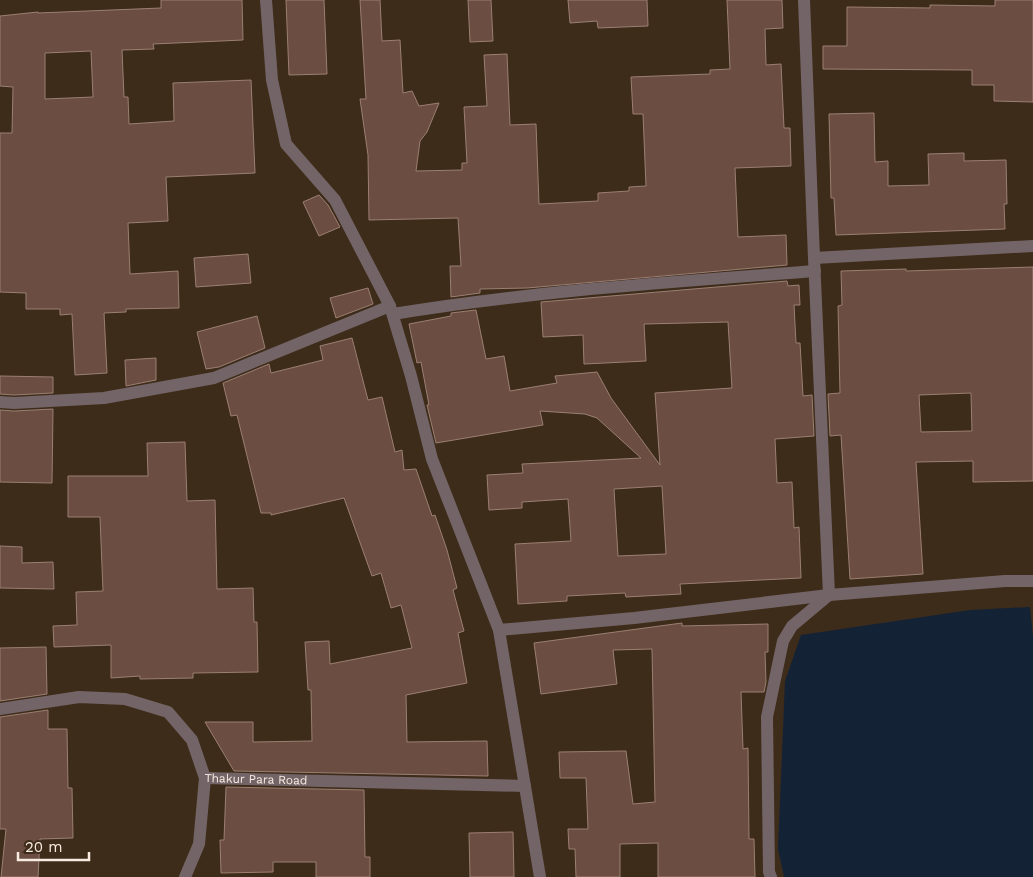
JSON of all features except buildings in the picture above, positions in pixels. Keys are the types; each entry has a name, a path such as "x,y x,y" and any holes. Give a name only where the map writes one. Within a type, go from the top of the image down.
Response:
{"street":[{"path":"266,0 272,80 286,144 335,200 391,310 411,376 432,459 499,630 540,877"},
{"path":"804,0 829,595"},
{"path":"0,402 14,403 104,398 214,378 391,310 814,265 1033,246"},
{"path":"499,630 634,618 829,595 1005,581 1033,581"},
{"path":"771,877 769,872 767,717 783,641 792,626 829,595"},
{"name":"Thakur Para Road","path":"0,709 79,697 125,699 168,712 192,740 205,778 525,786"},
{"path":"185,877 199,844 205,778"}],"water":[{"path":"1030,607 1033,637 1033,877 784,877 778,849 785,681 801,635 970,610"}]}
